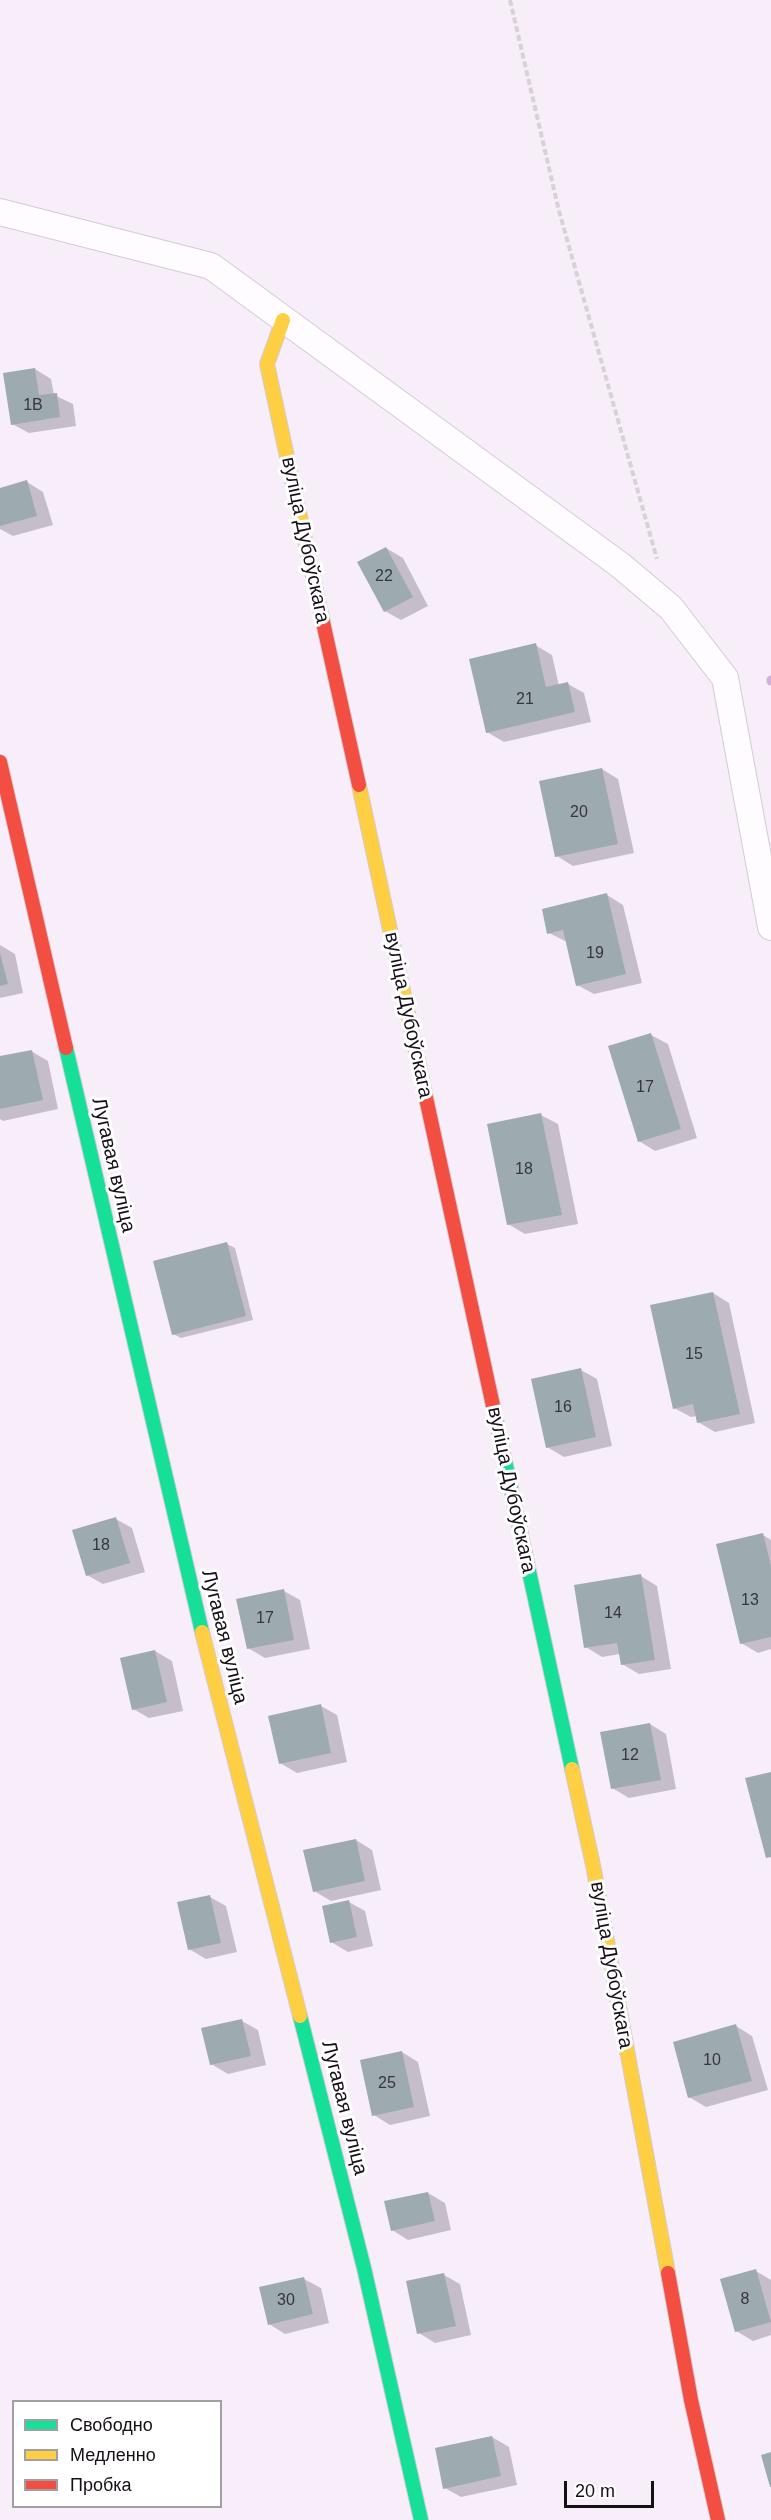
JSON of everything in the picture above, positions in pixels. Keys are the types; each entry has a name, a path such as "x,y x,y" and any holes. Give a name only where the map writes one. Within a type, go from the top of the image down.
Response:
{"street":[{"path":"0,212 211,266 620,565 671,608 725,678 769,910"},
{"name":"вуліца Дубоўскага","path":"283,320 267,364 593,1865 691,2400 718,2520"},
{"name":"Лугавая вуліца","path":"0,762 198,1617 364,2268 422,2520"}],"path":[{"path":"510,0 559,211 658,562"}],"building":[{"path":"35,368 39,395 57,393 60,417 11,425 3,373"},
{"path":"27,480 37,516 0,526 0,488"},
{"path":"386,547 413,597 384,612 357,562"},
{"path":"536,643 546,687 568,682 575,712 486,733 469,659"},
{"path":"602,768 618,844 555,857 539,781"},
{"path":"607,893 626,974 576,986 563,930 547,934 542,909"},
{"path":"0,953 8,984 0,986"},
{"path":"651,1033 681,1129 638,1142 608,1046"},
{"path":"32,1050 43,1100 0,1109 0,1056"},
{"path":"541,1113 562,1215 507,1225 487,1124"},
{"path":"227,1242 246,1316 172,1335 153,1261"},
{"path":"713,1292 740,1414 697,1423 693,1404 673,1409 650,1305"},
{"path":"581,1368 596,1437 546,1448 531,1379"},
{"path":"116,1517 130,1563 86,1576 72,1530"},
{"path":"763,1533 771,1566 771,1637 740,1644 716,1544"},
{"path":"641,1574 655,1660 621,1665 617,1643 584,1648 574,1585"},
{"path":"284,1589 294,1640 247,1649 236,1599"},
{"path":"155,1650 167,1702 132,1710 120,1658"},
{"path":"321,1704 331,1753 279,1764 268,1716"},
{"path":"650,1723 661,1780 611,1789 600,1732"},
{"path":"771,1772 771,1857 766,1858 745,1778"},
{"path":"356,1839 365,1881 313,1892 303,1850"},
{"path":"210,1895 221,1943 188,1950 177,1902"},
{"path":"349,1900 357,1937 330,1943 322,1906"},
{"path":"242,2019 251,2056 210,2065 201,2028"},
{"path":"736,2024 752,2081 688,2098 673,2042"},
{"path":"402,2051 414,2107 372,2116 360,2060"},
{"path":"428,2192 435,2221 391,2231 384,2201"},
{"path":"756,2269 771,2322 735,2332 720,2279"},
{"path":"444,2273 456,2326 417,2334 406,2281"},
{"path":"304,2277 313,2314 268,2325 259,2287"},
{"path":"492,2436 501,2476 443,2489 435,2448"},
{"path":"771,2452 771,2487 770,2487 761,2455"}],"traffic: fast":[{"path":"66,1048 202,1632"},
{"path":"495,1415 572,1769"},
{"path":"300,2016 364,2268 421,2520"}],"traffic: slow":[{"path":"283,320 267,364 315,586"},
{"path":"359,785 426,1098"},
{"path":"202,1632 300,2016"},
{"path":"572,1769 593,1865 668,2273"}],"traffic: jam":[{"path":"315,586 359,785"},
{"path":"0,762 66,1048"},
{"path":"426,1098 495,1415"},
{"path":"668,2273 691,2400 718,2520"}]}
